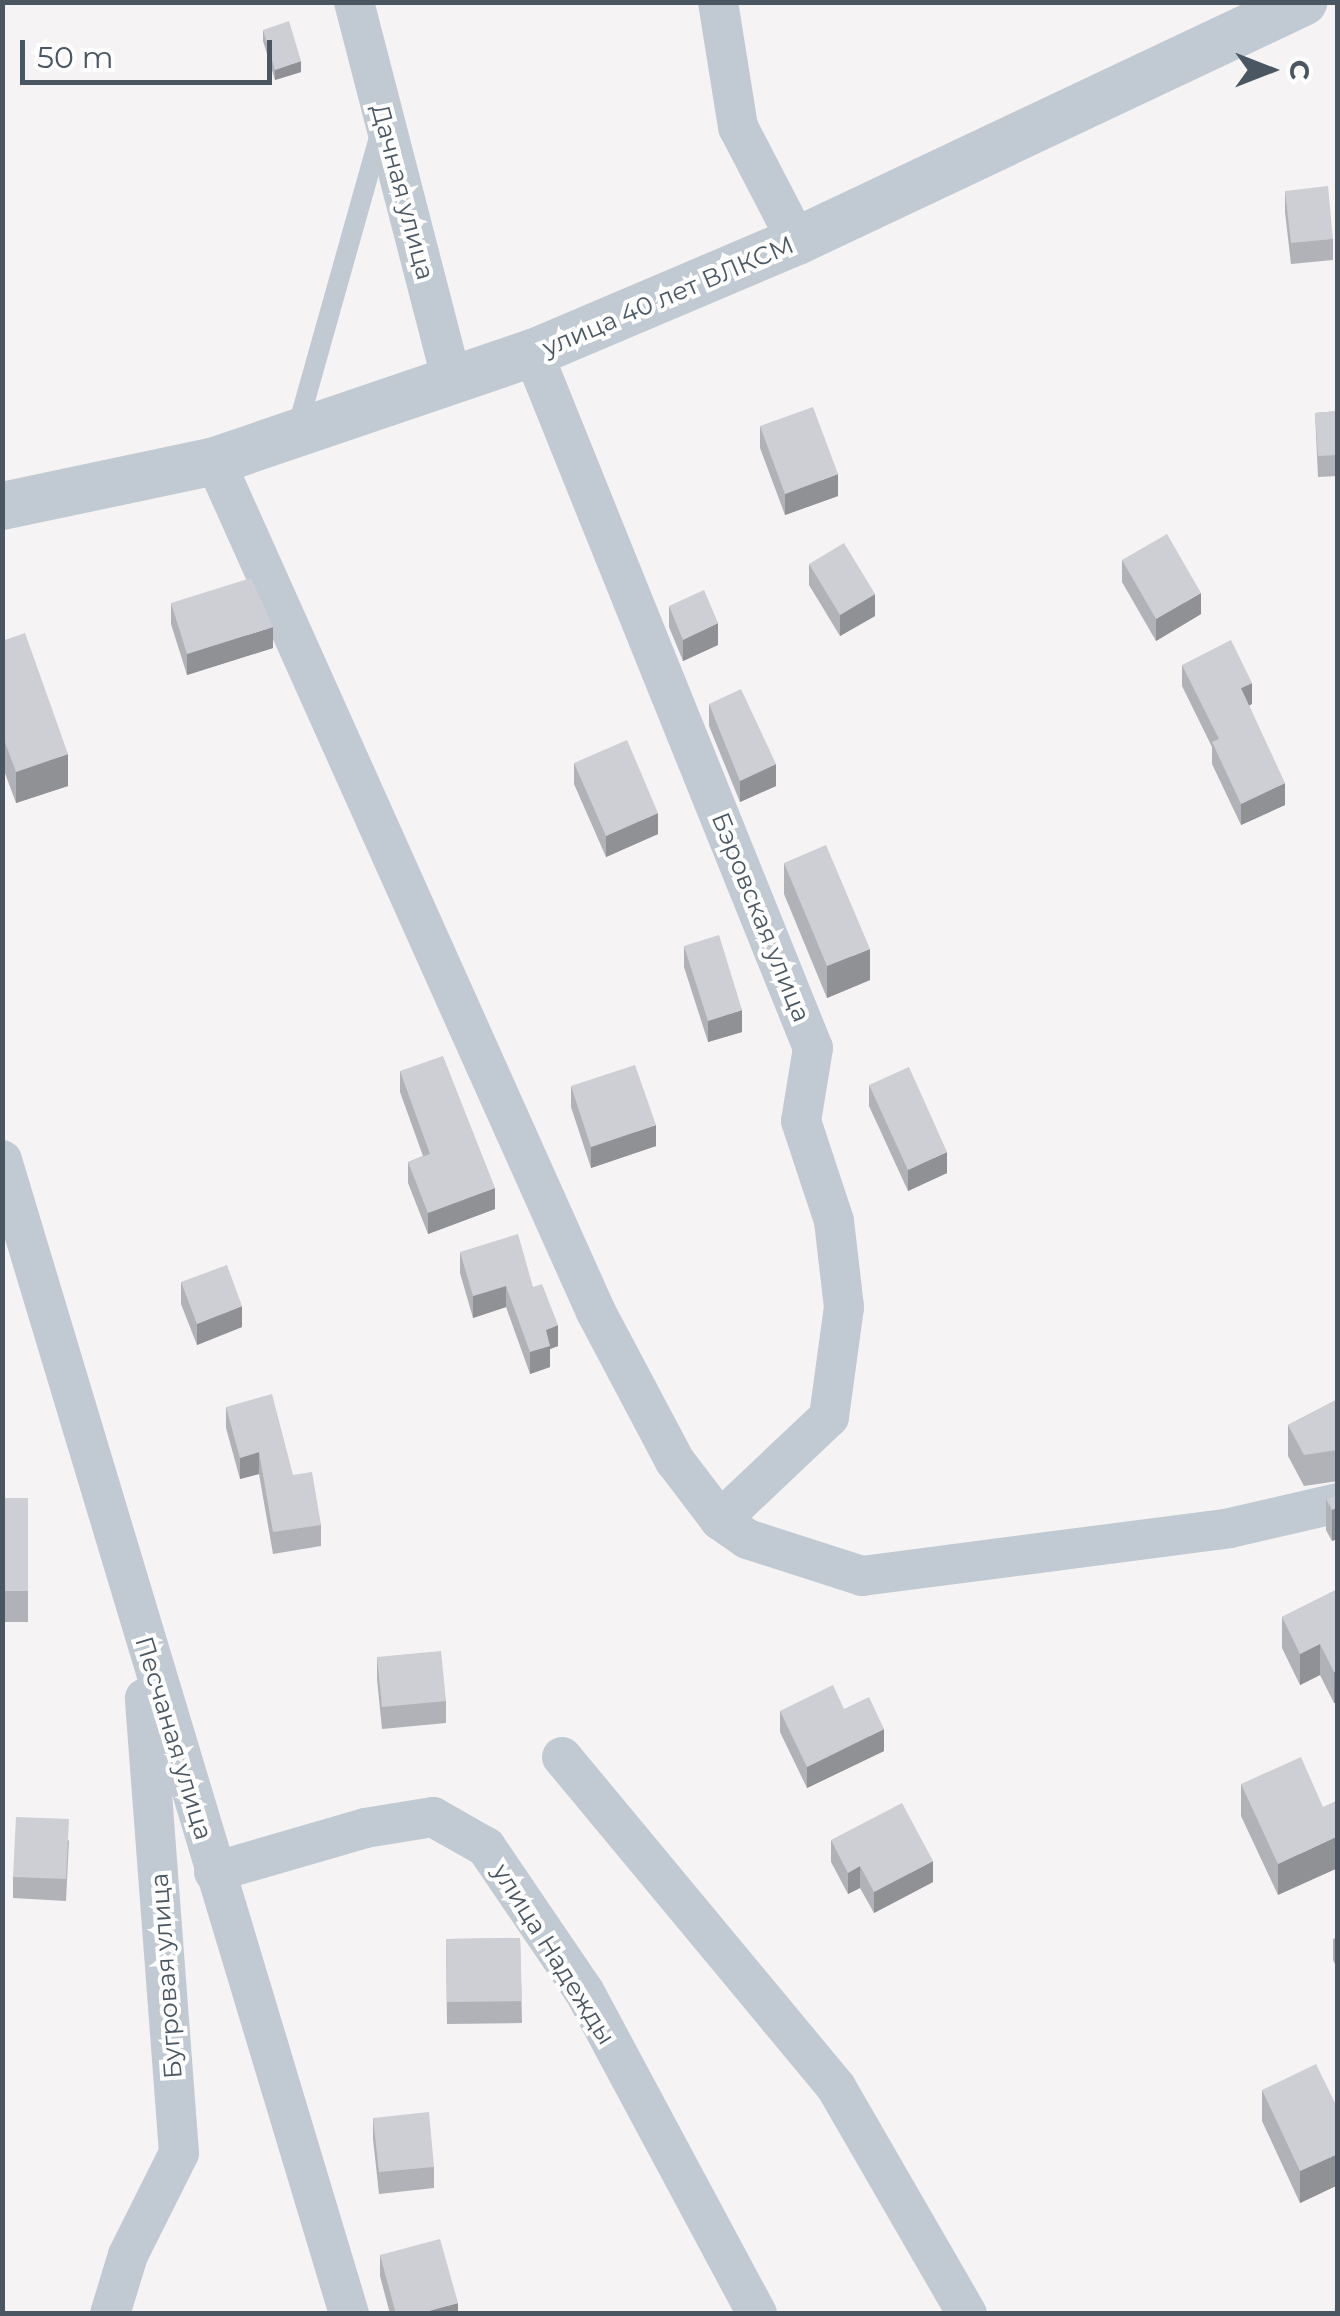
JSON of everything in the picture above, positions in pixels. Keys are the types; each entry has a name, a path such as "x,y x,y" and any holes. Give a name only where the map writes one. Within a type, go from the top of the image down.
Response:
{"street":[{"name":"Дачная улица","path":"354,2 452,381"},
{"path":"718,2 738,126 797,241"},
{"name":"улица 40 лет ВЛКСМ","path":"2,506 215,461 534,353 797,241 1300,3"},
{"name":"Бэровская улица","path":"534,353 814,1048 801,1121 834,1221 844,1307 829,1418 720,1520"},
{"path":"215,461 596,1312 676,1461 720,1520 747,1538 862,1576 1230,1528 1338,1504"},
{"name":"Песчаная улица","path":"2,1160 349,2314"},
{"name":"Бугровая улица","path":"110,2314 128,2255 178,2153 140,1624"},
{"path":"562,1757 836,2086 967,2314"},
{"name":"улица Надежды","path":"214,1872 365,1828 433,1818 486,1847 584,1991 757,2314"}],"lane":[{"path":"295,434 384,119"}],"building":[{"path":"289,21 301,61 275,70 263,30"},
{"path":"1328,186 1333,239 1291,243 1285,191"},
{"path":"813,407 838,474 785,494 760,426"},
{"path":"1338,411 1338,455 1318,456 1315,413"},
{"path":"1167,534 1201,593 1156,619 1122,560"},
{"path":"844,543 875,594 840,615 809,564"},
{"path":"251,578 273,627 187,654 171,603"},
{"path":"704,590 718,623 683,640 669,606"},
{"path":"25,633 68,754 16,772 2,734 2,641"},
{"path":"1231,640 1252,683 1241,688 1285,783 1241,804 1212,742 1219,739 1182,665"},
{"path":"741,689 776,764 740,781 709,704"},
{"path":"627,740 658,813 606,836 574,763"},
{"path":"826,845 870,949 827,966 784,863"},
{"path":"719,935 742,1010 708,1021 684,946"},
{"path":"443,1056 495,1188 428,1213 408,1162 430,1154 400,1071"},
{"path":"635,1065 656,1125 591,1147 571,1086"},
{"path":"909,1067 947,1152 908,1170 869,1085"},
{"path":"518,1234 533,1287 542,1284 558,1325 546,1330 550,1346 530,1352 506,1286 473,1296 460,1252"},
{"path":"227,1265 242,1306 197,1324 181,1282"},
{"path":"272,1394 293,1475 312,1472 321,1525 273,1532 259,1452 240,1458 226,1407"},
{"path":"1338,1399 1338,1450 1304,1455 1288,1425"},
{"path":"1338,1495 1338,1507 1332,1510 1326,1499"},
{"path":"2,1498 28,1498 28,1591 2,1591"},
{"path":"1338,1589 1338,1670 1334,1672 1320,1644 1300,1654 1282,1617"},
{"path":"441,1651 446,1701 382,1707 377,1657"},
{"path":"833,1685 844,1709 869,1697 884,1729 807,1767 780,1711"},
{"path":"1301,1757 1323,1807 1338,1800 1338,1836 1278,1864 1241,1784"},
{"path":"902,1803 933,1861 874,1892 860,1866 848,1873 831,1840"},
{"path":"16,1817 69,1819 66,1879 13,1877"},
{"path":"520,1938 522,2001 447,2002 446,1939"},
{"path":"1316,2064 1338,2109 1338,2154 1300,2171 1262,2090"},
{"path":"429,2112 434,2167 379,2172 373,2118"},
{"path":"440,2239 458,2303 418,2314 396,2314 380,2255"}]}
